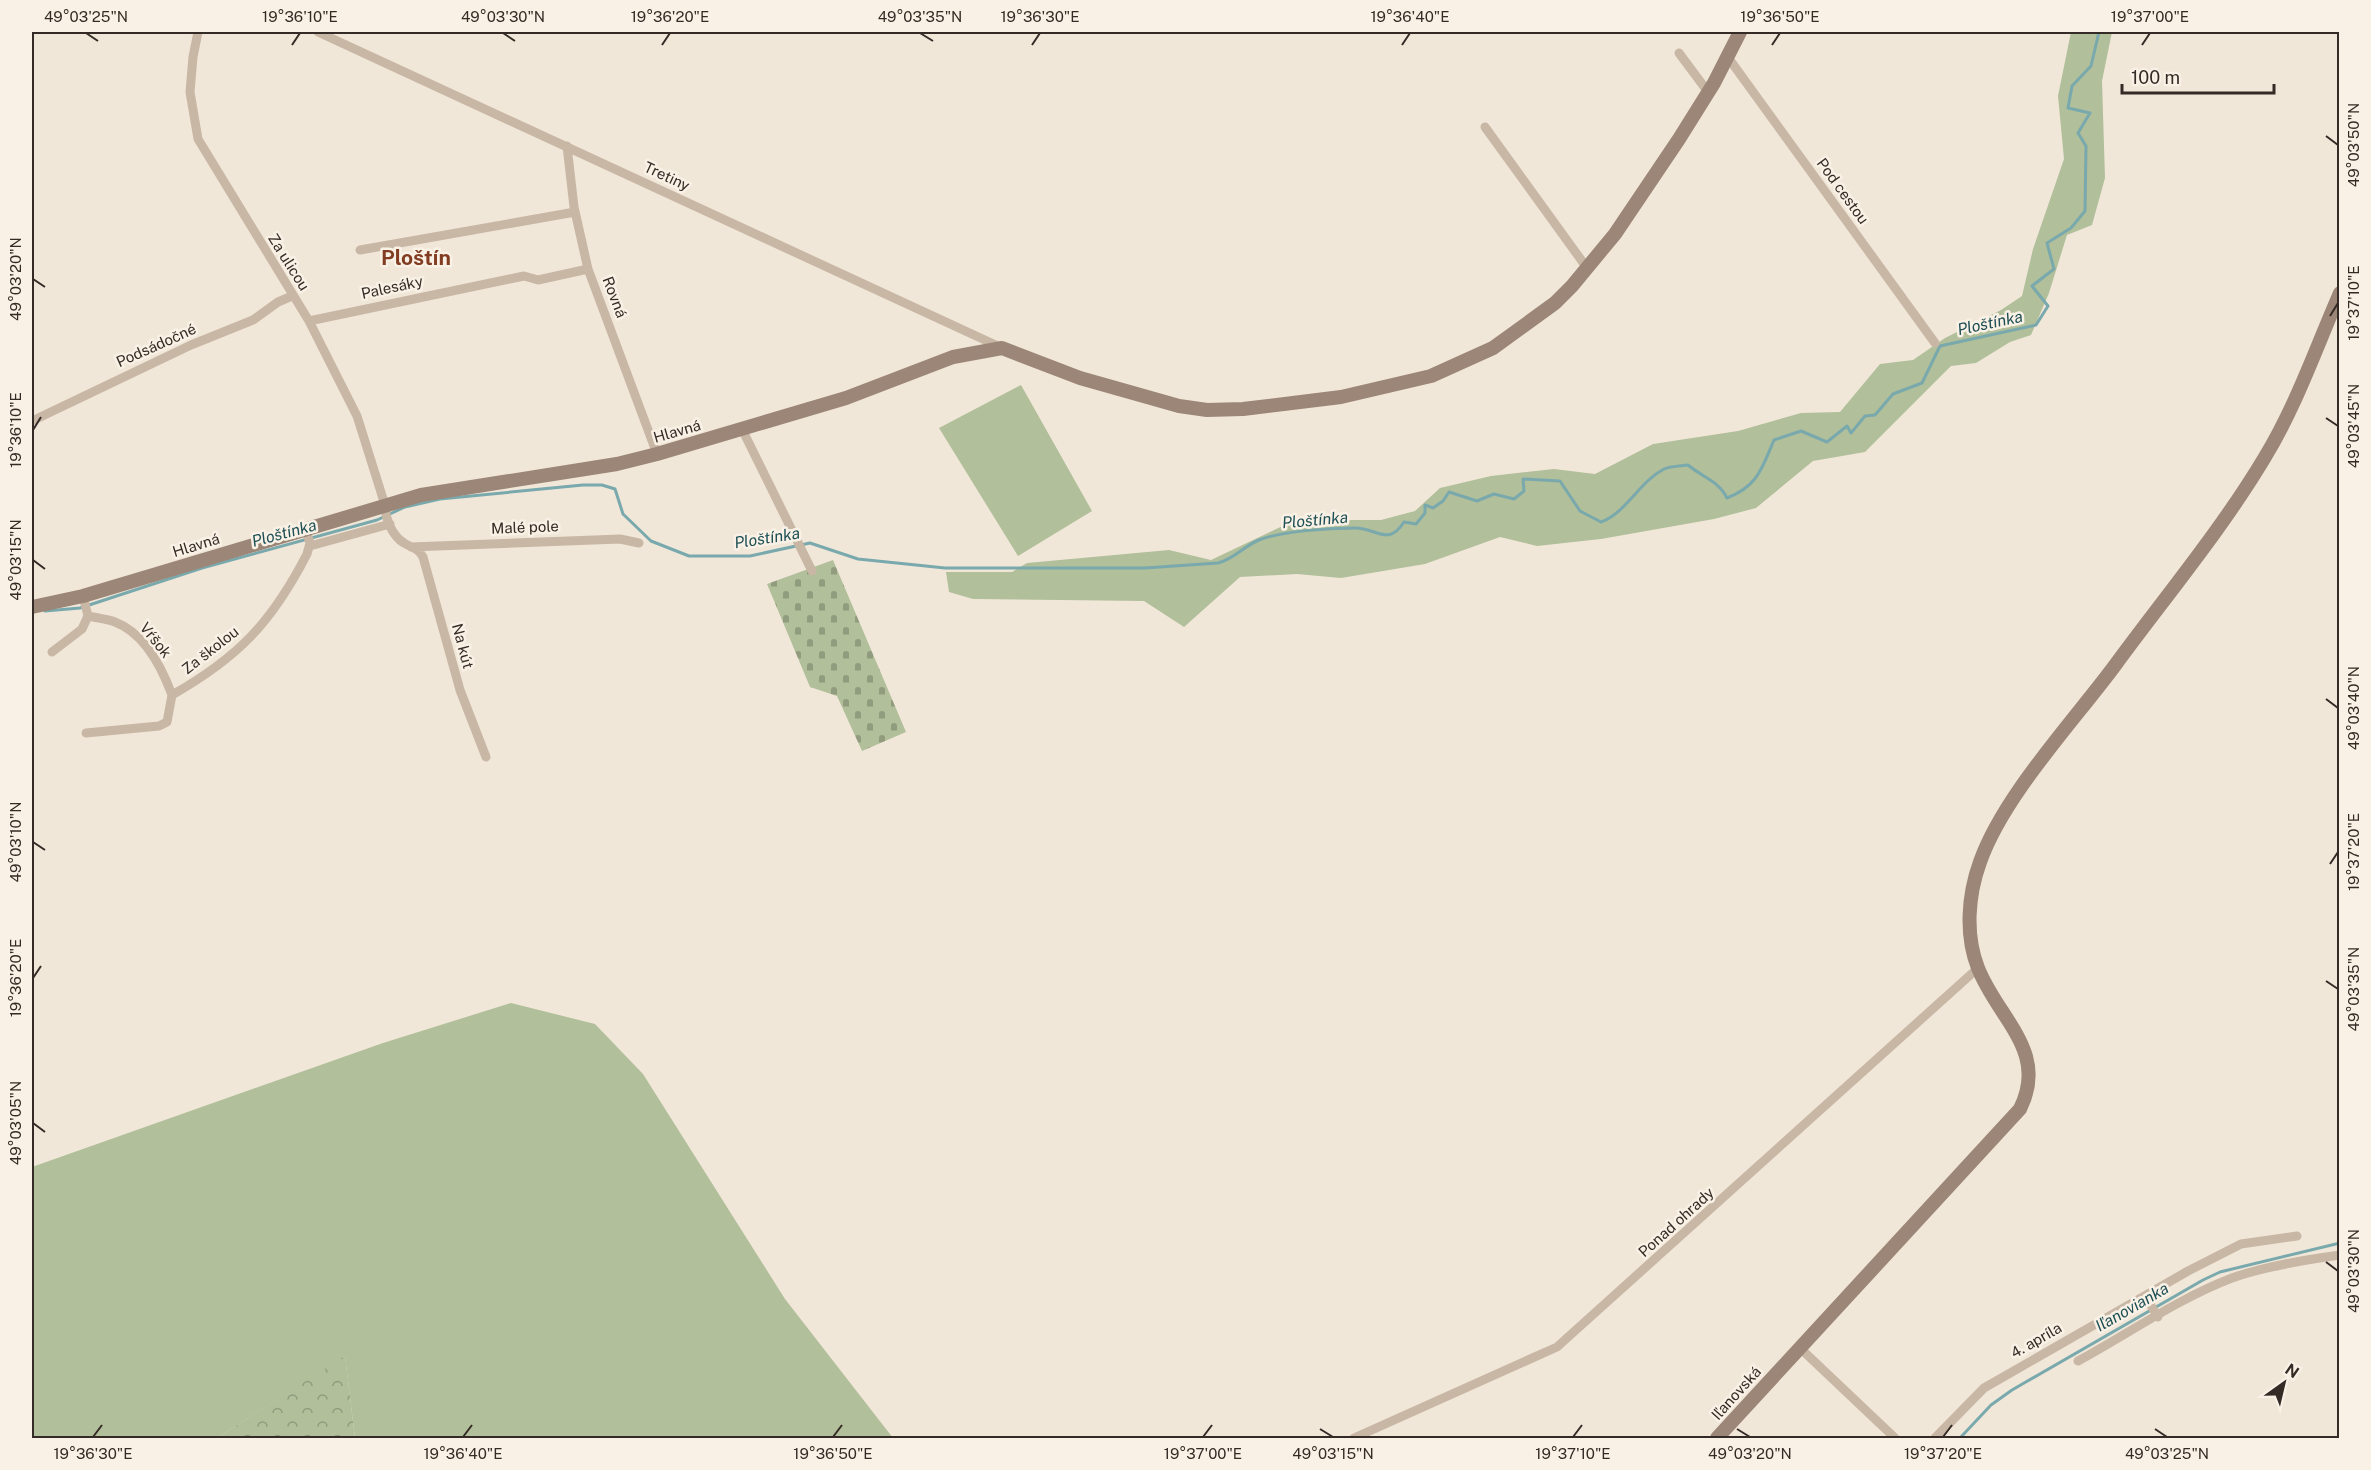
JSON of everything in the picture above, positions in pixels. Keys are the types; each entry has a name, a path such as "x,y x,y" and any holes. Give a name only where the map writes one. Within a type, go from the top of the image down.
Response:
{"street":[{"name":"Za ulicou","path":"198,32 190,92 198,139 309,321 357,416 387,515"},
{"name":"Tretiny","path":"318,32 1002,348"},
{"path":"1002,348 1080,378 1197,410 1243,410 1341,397 1431,376 1479,356 1521,330 1555,303 1616,234 1708,92 1727,56 1735,34"},
{"path":"1679,53 1708,92"},
{"name":"Pod cestou","path":"1727,56 1935,343"},
{"path":"1485,127 1587,268"},
{"name":"Rovná","path":"567,146 575,212 588,269 657,454"},
{"path":"360,250 575,212"},
{"name":"Palesáky","path":"309,321 524,276 538,280 588,269"},
{"name":"Iľanovská","path":"1717,1438 2005,1127 2026,1096 2030,1082 2030,1066 2025,1048 1978,968 1970,933 1970,906 1976,876 1989,841 2014,799 2115,666 2265,458 2286,419 2340,293"},
{"name":"Podsádočné","path":"32,421 191,345 253,320 278,302 292,296"},
{"name":"Hlavná","path":"32,607 86,606 308,537 369,510 387,515 421,495 617,464 657,454 846,398 953,357 1002,348"},
{"path":"741,429 812,571"},
{"path":"308,537 387,515"},
{"name":"Na kút","path":"387,515 399,539 421,553 456,678 486,757"},
{"name":"Za školou","path":"172,695 220,664 268,620 295,578 308,537"},
{"name":"Malé pole","path":"411,547 620,539 639,543"},
{"path":"51,652 82,628 86,606"},
{"name":"Vŕšok","path":"86,606 132,631 155,660 172,695"},
{"path":"86,733 159,726 167,722 172,695"},
{"name":"Ponad ohrady","path":"1354,1438 1557,1347 1978,968"},
{"name":"4. apríla","path":"1935,1438 1984,1388 2147,1299 2241,1244 2297,1236"},
{"path":"2078,1361 2157,1315 2234,1278 2286,1264 2340,1255"},
{"path":"2147,1299 2157,1315"},
{"path":"1800,1348 1895,1438"}],"green space":[{"path":"2071,32 2112,32 2102,81 2105,178 2092,225 2067,235 2049,293 2031,335 2010,342 1976,363 1951,366 1865,452 1813,461 1756,508 1714,519 1601,539 1537,546 1500,537 1425,564 1341,578 1297,574 1240,577 1184,627 1144,601 973,599 949,592 946,572 1012,572 1027,563 1169,550 1211,560 1295,520 1381,520 1415,511 1440,488 1491,476 1554,469 1595,474 1653,444 1738,431 1801,413 1840,412 1880,364 1913,360 1945,338 2001,310 2022,296 2033,249 2064,159 2058,96"},
{"path":"1021,385 1092,511 1018,556 939,428"},
{"path":"833,560 906,732 862,751 837,696 810,687 767,584"},
{"path":"511,1003 595,1024 643,1074 785,1299 893,1438 355,1438 345,1357 217,1438 32,1438 32,1167 383,1043"},
{"path":"345,1356 355,1438 217,1438"}],"waterway":[{"name":"Ploštínka","path":"45,611 80,608 202,568 377,520 405,507 440,499 583,485 602,485 615,489 623,514 651,541 689,556 750,556 810,543 858,559 945,568 1145,568 1218,563 1229,559 1259,540 1280,534 1319,529 1355,528 1387,535 1393,533 1404,522 1416,524 1425,513 1425,505 1433,508 1443,501 1449,492 1477,501 1494,494 1514,499 1524,491 1523,479 1560,481 1580,511 1601,522 1626,504 1647,481 1669,467 1688,465 1720,487 1727,498 1746,488 1758,475 1774,440 1801,431 1827,442 1847,426 1851,433 1865,416 1875,415 1893,394 1922,383 1940,346 2036,325 2048,306 2032,286 2054,269 2047,243 2071,228 2085,211 2086,146 2078,133 2090,113 2068,108 2072,86 2091,66 2099,32"},
{"name":"Iľanovianka","path":"1960,1438 1991,1405 2012,1390 2203,1280 2220,1272 2340,1243"}],"district":[{"name":"Ploštín","path":"416,257"}]}
